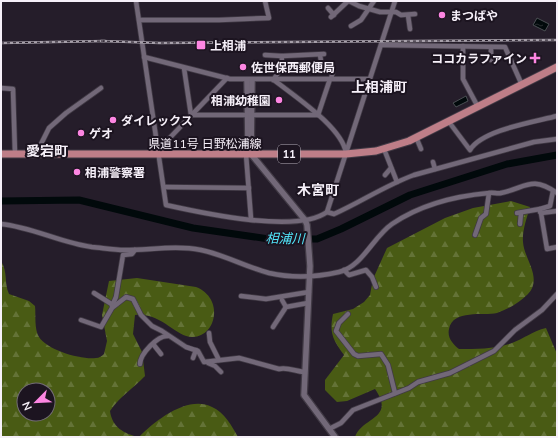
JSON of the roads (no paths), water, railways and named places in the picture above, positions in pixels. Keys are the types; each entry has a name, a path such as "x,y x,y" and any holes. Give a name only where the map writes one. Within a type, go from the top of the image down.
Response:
{"main road":[{"name":"県道11号 日野松浦線","path":"1,154 346,154 384,149 449,122 557,67"}],"street":[{"path":"136,1 166,205 211,216 294,222 306,222 328,212 395,1"},
{"path":"139,20 219,20 269,18 265,1"},
{"path":"328,8 333,16 348,1 370,9 396,12 401,15 415,14"},
{"path":"352,25 360,20 370,9 374,1"},
{"path":"408,15 410,30"},
{"path":"381,45 505,47 522,85"},
{"path":"463,46 464,79 478,107"},
{"path":"491,47 491,60"},
{"path":"264,55 322,55 321,62"},
{"path":"273,80 281,69 282,56"},
{"path":"144,57 227,78 250,80 370,79"},
{"path":"184,68 192,115"},
{"path":"318,115 333,70"},
{"path":"158,154 162,146 227,78"},
{"path":"250,80 248,145 251,219"},
{"path":"273,80 330,125 345,148 346,154"},
{"path":"1,88 13,89 15,154"},
{"path":"36,154 49,128 66,113 101,88"},
{"path":"192,115 318,115"},
{"path":"467,159 470,150 476,142 496,133 557,116"},
{"path":"449,122 470,150"},
{"path":"416,137 420,149"},
{"path":"328,212 334,214 349,208 397,182 435,169 467,159 534,142 557,139"},
{"path":"384,149 397,182"},
{"path":"249,154 306,222 310,276 304,395 335,437"},
{"path":"433,162 435,169"},
{"path":"384,175 391,168"},
{"path":"1,224 20,227 61,240 90,247 135,250 199,250 220,255 268,273 310,276 344,270 354,264 390,225 414,210 455,198 489,193 500,194 526,184 539,184 556,191 550,206 540,211"},
{"path":"164,187 249,188"},
{"path":"475,235 482,218 486,214 489,193"},
{"path":"540,211 547,249 557,247"},
{"path":"520,224 519,213 557,211"},
{"path":"81,320 101,327 112,306 123,255 132,254 135,250"},
{"path":"344,270 349,275 366,270 372,277 376,287"},
{"path":"241,296 266,299 309,292"},
{"path":"94,293 112,306"},
{"path":"329,430 341,423 353,410 409,388 418,382 450,373 494,351 515,330 542,310 557,294"},
{"path":"112,306 126,297 130,297 136,302 141,315 152,326 186,347 196,350 204,362 208,362 208,364 215,366 221,372"},
{"path":"282,300 286,307"},
{"path":"273,327 286,307 308,303"},
{"path":"348,314 339,323 336,331 354,354 358,356 381,354 388,364 395,393"},
{"path":"208,333 210,342 219,360"},
{"path":"140,364 141,358 153,344 162,337 170,336"},
{"path":"153,344 161,354"},
{"path":"193,358 196,350"},
{"path":"208,362 239,358 279,369 285,367 304,372"}],"water":[{"path":"537,18 549,24 545,31 533,25"},
{"path":"466,96 468,101 456,107 453,103"}],"waterway":[{"name":"相浦川","path":"1,201 79,200 193,228 269,239 317,239 341,229 410,195 507,164 557,155"}],"railway":[{"path":"101,41 160,43 557,40"},
{"path":"1,43 105,41"}],"place":[{"name":"まつばや","path":"442,15"},
{"name":"上相浦","path":"201,45"},
{"name":"ココカラファイン","path":"535,58"},
{"name":"佐世保西郵便局","path":"243,67"},
{"name":"相浦幼稚園","path":"279,100"},
{"name":"ダイレックス","path":"113,120"},
{"name":"ゲオ","path":"81,133"},
{"name":"相浦警察署","path":"77,172"}],"district":[{"name":"上相浦町","path":"379,87"},
{"name":"愛宕町","path":"47,151"},
{"name":"木宮町","path":"318,190"}]}
